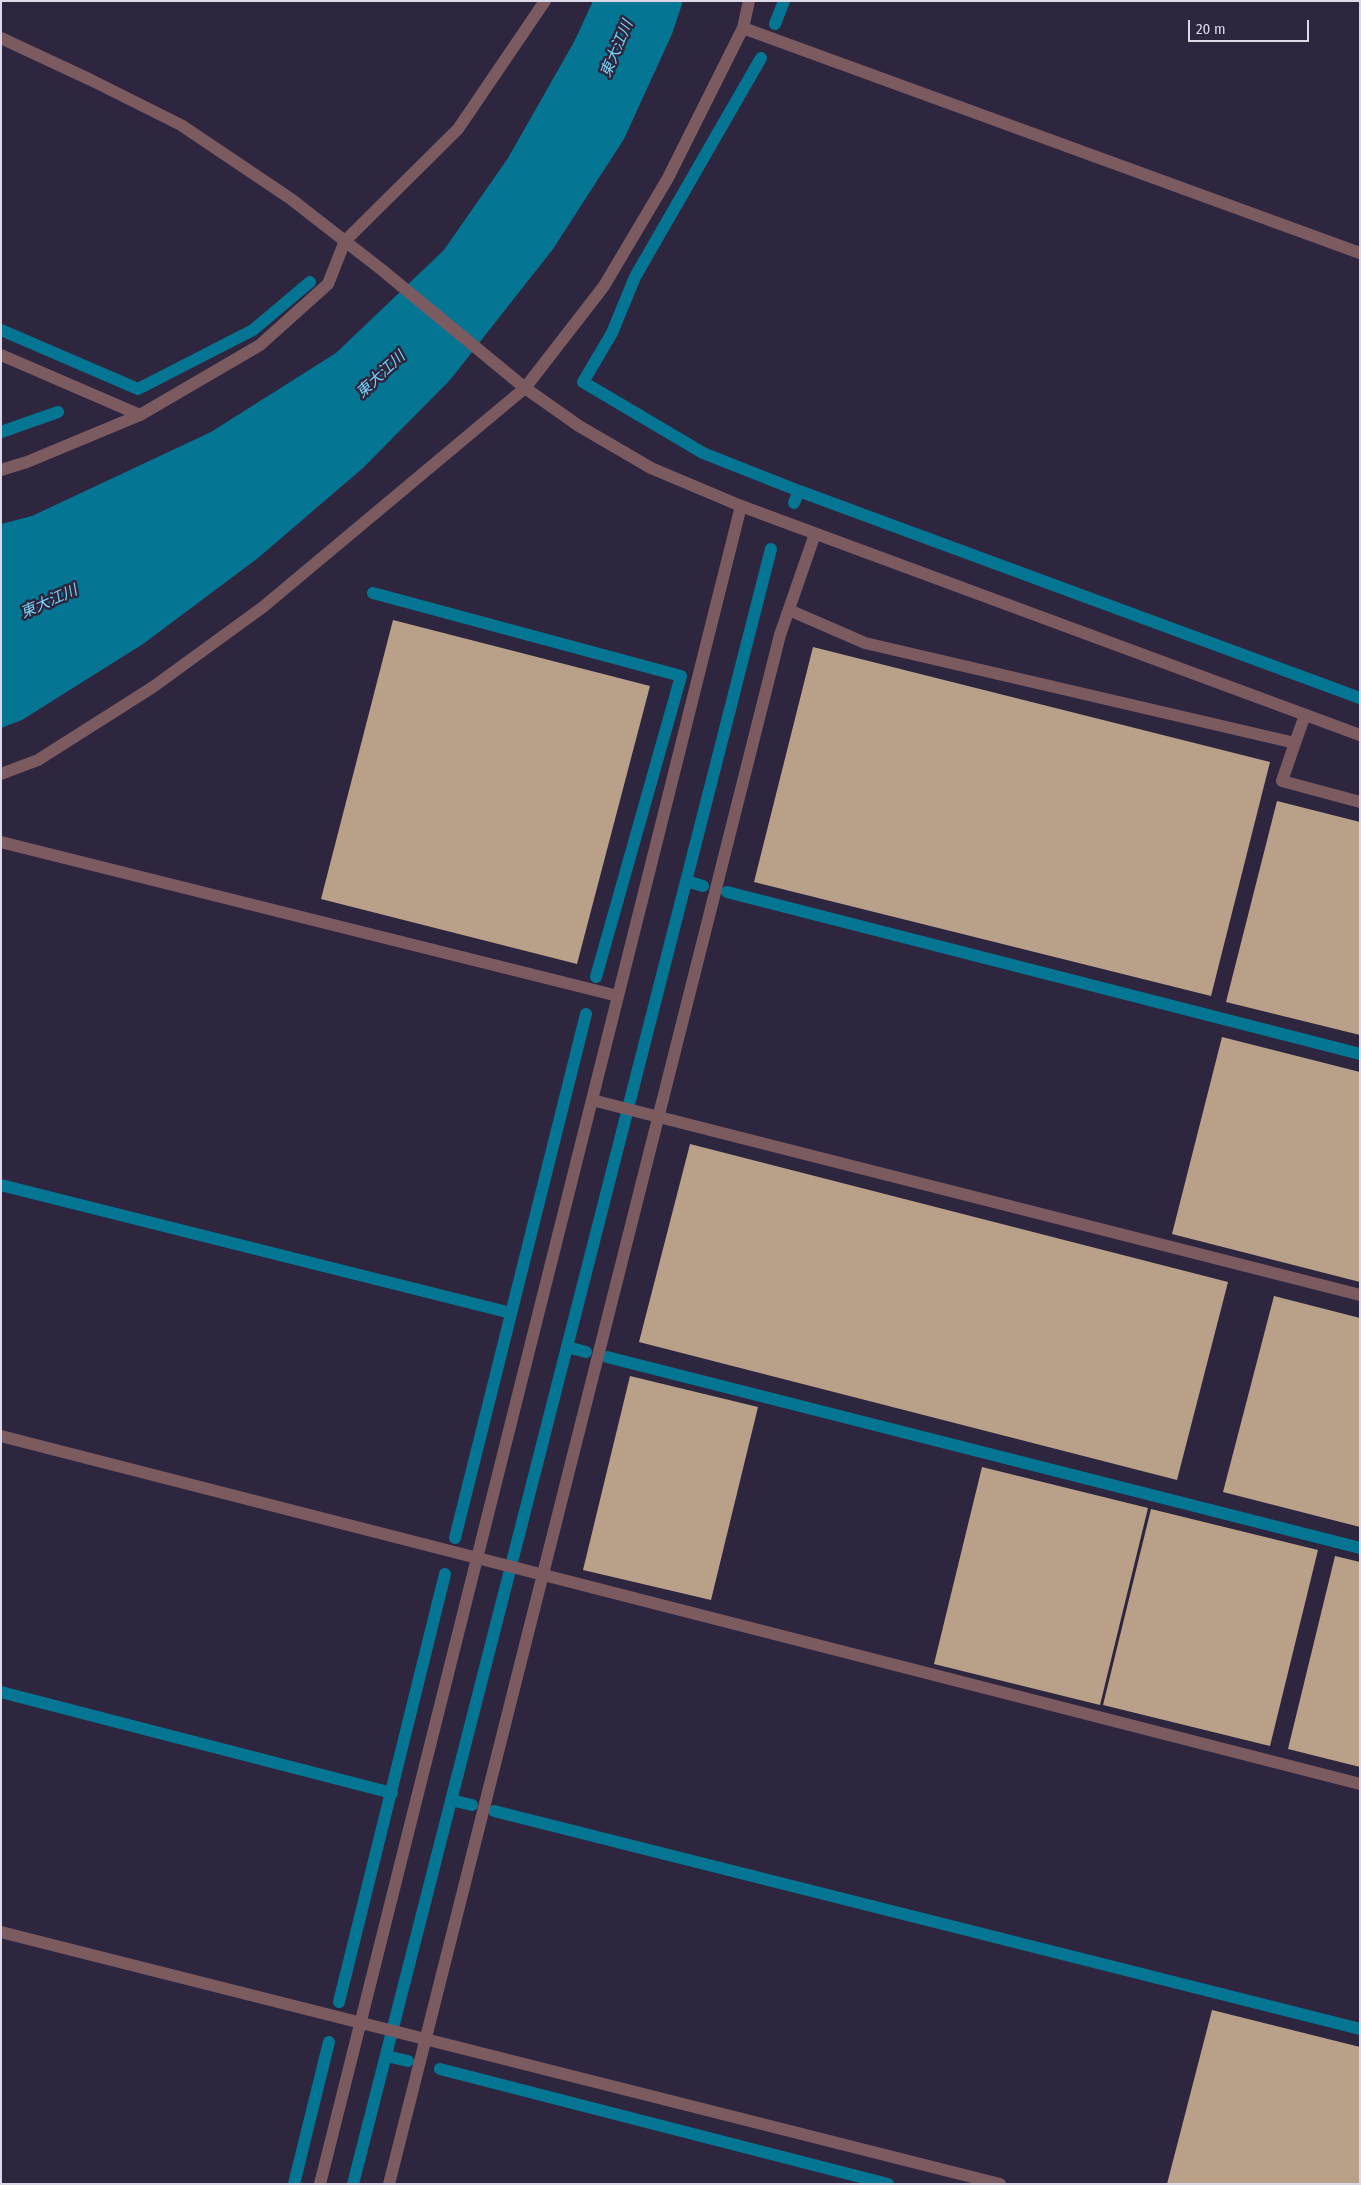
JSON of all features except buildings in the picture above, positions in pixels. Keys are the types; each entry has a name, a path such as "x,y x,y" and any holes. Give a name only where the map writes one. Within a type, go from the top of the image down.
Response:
{"street":[{"path":"1,470 27,462 140,415 260,345 328,284 345,241 458,129 545,1"},
{"path":"1,774 38,760 144,692 264,607 525,388 609,278 668,178 743,28 749,1"},
{"path":"743,28 1360,253"},
{"path":"1,38 181,125 291,198 382,270 514,380 579,426 651,468 741,506 815,534 1360,735"},
{"path":"1,355 140,415"},
{"path":"320,2184 365,2024 477,1559 741,506"},
{"path":"389,2184 426,2039 536,1574 652,1116 780,635 815,534"},
{"path":"789,610 865,643 1295,743"},
{"path":"1305,715 1282,781 1360,802"},
{"path":"1,842 618,996"},
{"path":"592,1100 1360,1295"},
{"path":"1,1436 1360,1784"},
{"path":"1,1932 1000,2184"}],"water":[{"name":"東大江川","path":"593,1 683,1 672,34 624,139 553,249 450,380 363,468 258,558 143,644 22,720 1,728 1,524 32,516 211,432 336,353 444,250 508,158 574,42"}],"waterway":[{"path":"775,24 784,1"},
{"path":"761,58 635,277 612,333 583,382 703,453 799,491"},
{"path":"1,330 138,389 253,330 310,282"},
{"path":"1,432 58,412"},
{"path":"794,503 799,491 1360,698"},
{"path":"353,2184 771,549"},
{"path":"373,593 681,676 596,977"},
{"path":"686,881 703,886"},
{"path":"727,892 1360,1054"},
{"path":"455,1538 586,1014"},
{"path":"1,1185 511,1313"},
{"path":"567,1347 586,1352"},
{"path":"607,1357 1360,1548"},
{"path":"339,2002 445,1574"},
{"path":"1,1692 392,1793"},
{"path":"451,1800 472,1805"},
{"path":"494,1811 1360,2029"},
{"path":"294,2184 329,2042"},
{"path":"386,2056 408,2061"},
{"path":"440,2069 888,2184"}]}
